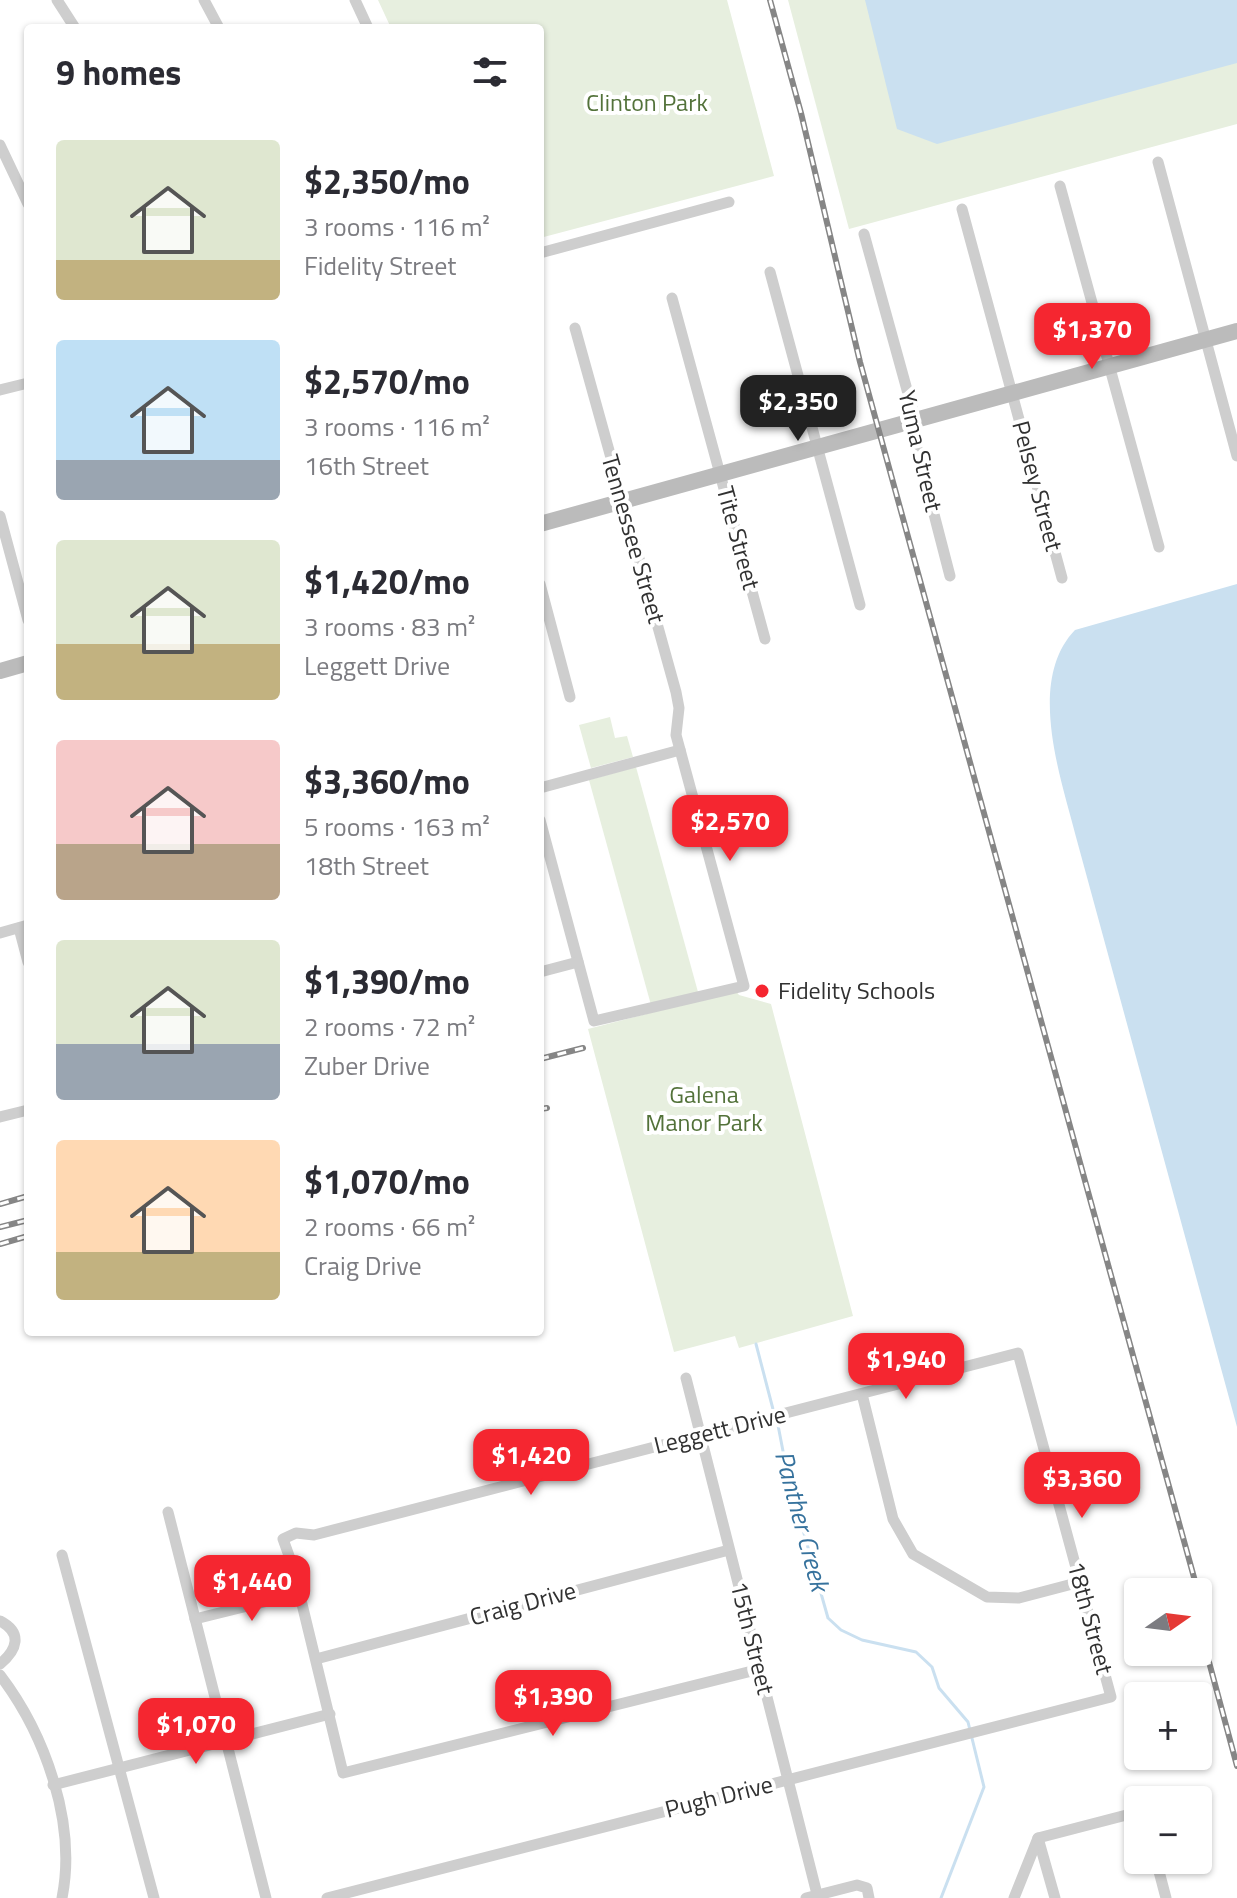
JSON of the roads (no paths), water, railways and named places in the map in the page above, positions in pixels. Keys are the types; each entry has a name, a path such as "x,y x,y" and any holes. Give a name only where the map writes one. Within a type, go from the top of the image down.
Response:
{"main road":[{"path":"544,523 1237,331"},
{"path":"0,671 24,664"}],"street":[{"path":"57,0 72,24"},
{"path":"204,0 217,24"},
{"path":"355,0 366,24"},
{"path":"0,145 24,196"},
{"path":"1158,162 1237,456"},
{"path":"1060,186 1159,547"},
{"path":"544,252 729,202"},
{"name":"Pelsey Street","path":"962,209 1062,578"},
{"name":"Yuma Street","path":"864,234 914,420 913,433 950,576"},
{"path":"770,272 860,605"},
{"name":"Tite Street","path":"672,298 765,639"},
{"name":"Tennessee Street","path":"575,328 676,692 680,750 744,986 594,1021 578,962"},
{"path":"0,390 24,384"},
{"path":"0,516 24,605"},
{"path":"544,599 570,697"},
{"path":"544,787 680,750"},
{"path":"544,835 578,962 544,971"},
{"path":"0,933 23,926"},
{"path":"0,1117 24,1111"},
{"name":"Leggett Drive","path":"300,1593 283,1539 296,1533 314,1535 1018,1353"},
{"name":"18th Street","path":"1018,1353 1111,1697"},
{"name":"15th Street","path":"686,1378 788,1780 813,1897"},
{"path":"862,1394 893,1519 913,1554 987,1597 1019,1598 1080,1582"},
{"path":"168,1512 266,1898"},
{"name":"Craig Drive","path":"316,1659 729,1550"},
{"path":"62,1555 154,1898"},
{"path":"195,1619 300,1593 343,1773 760,1669"},
{"path":"0,1621 14,1631 16,1639 12,1653 0,1664"},
{"path":"0,1675 30,1721 53,1785 64,1854 62,1898"},
{"name":"Pugh Drive","path":"327,1898 1111,1697"},
{"path":"53,1785 330,1714"},
{"path":"1038,1838 1124,1816"},
{"path":"1014,1898 1038,1838"},
{"path":"1038,1838 1055,1898"},
{"path":"1160,1874 1166,1898"},
{"path":"813,1897 857,1885 867,1888 869,1898"}],"water":[{"path":"865,0 1237,0 1237,63 937,144 897,129"},
{"path":"1237,584 1237,1427 1063,787 1056,759 1050,702 1052,676 1060,651 1075,630"}],"waterway":[{"name":"Panther Creek","path":"756,1344 774,1413"},
{"name":"Panther Creek","path":"777,1420 788,1477 828,1618 841,1630 862,1640 916,1652 932,1667 939,1688 968,1722 984,1787 941,1898"}],"railway":[{"path":"770,0 801,113 860,362 1194,1578"},
{"path":"544,1058 583,1048"},
{"path":"0,1204 24,1197"},
{"path":"0,1227 24,1221"},
{"path":"0,1244 24,1237"},
{"path":"1210,1666 1237,1766"}],"place":[{"name":"Fidelity Schools","path":"762,991"}],"park label":[{"name":"Clinton Park","path":"647,103"},
{"name":"Galena Manor Park","path":"704,1109"}]}
